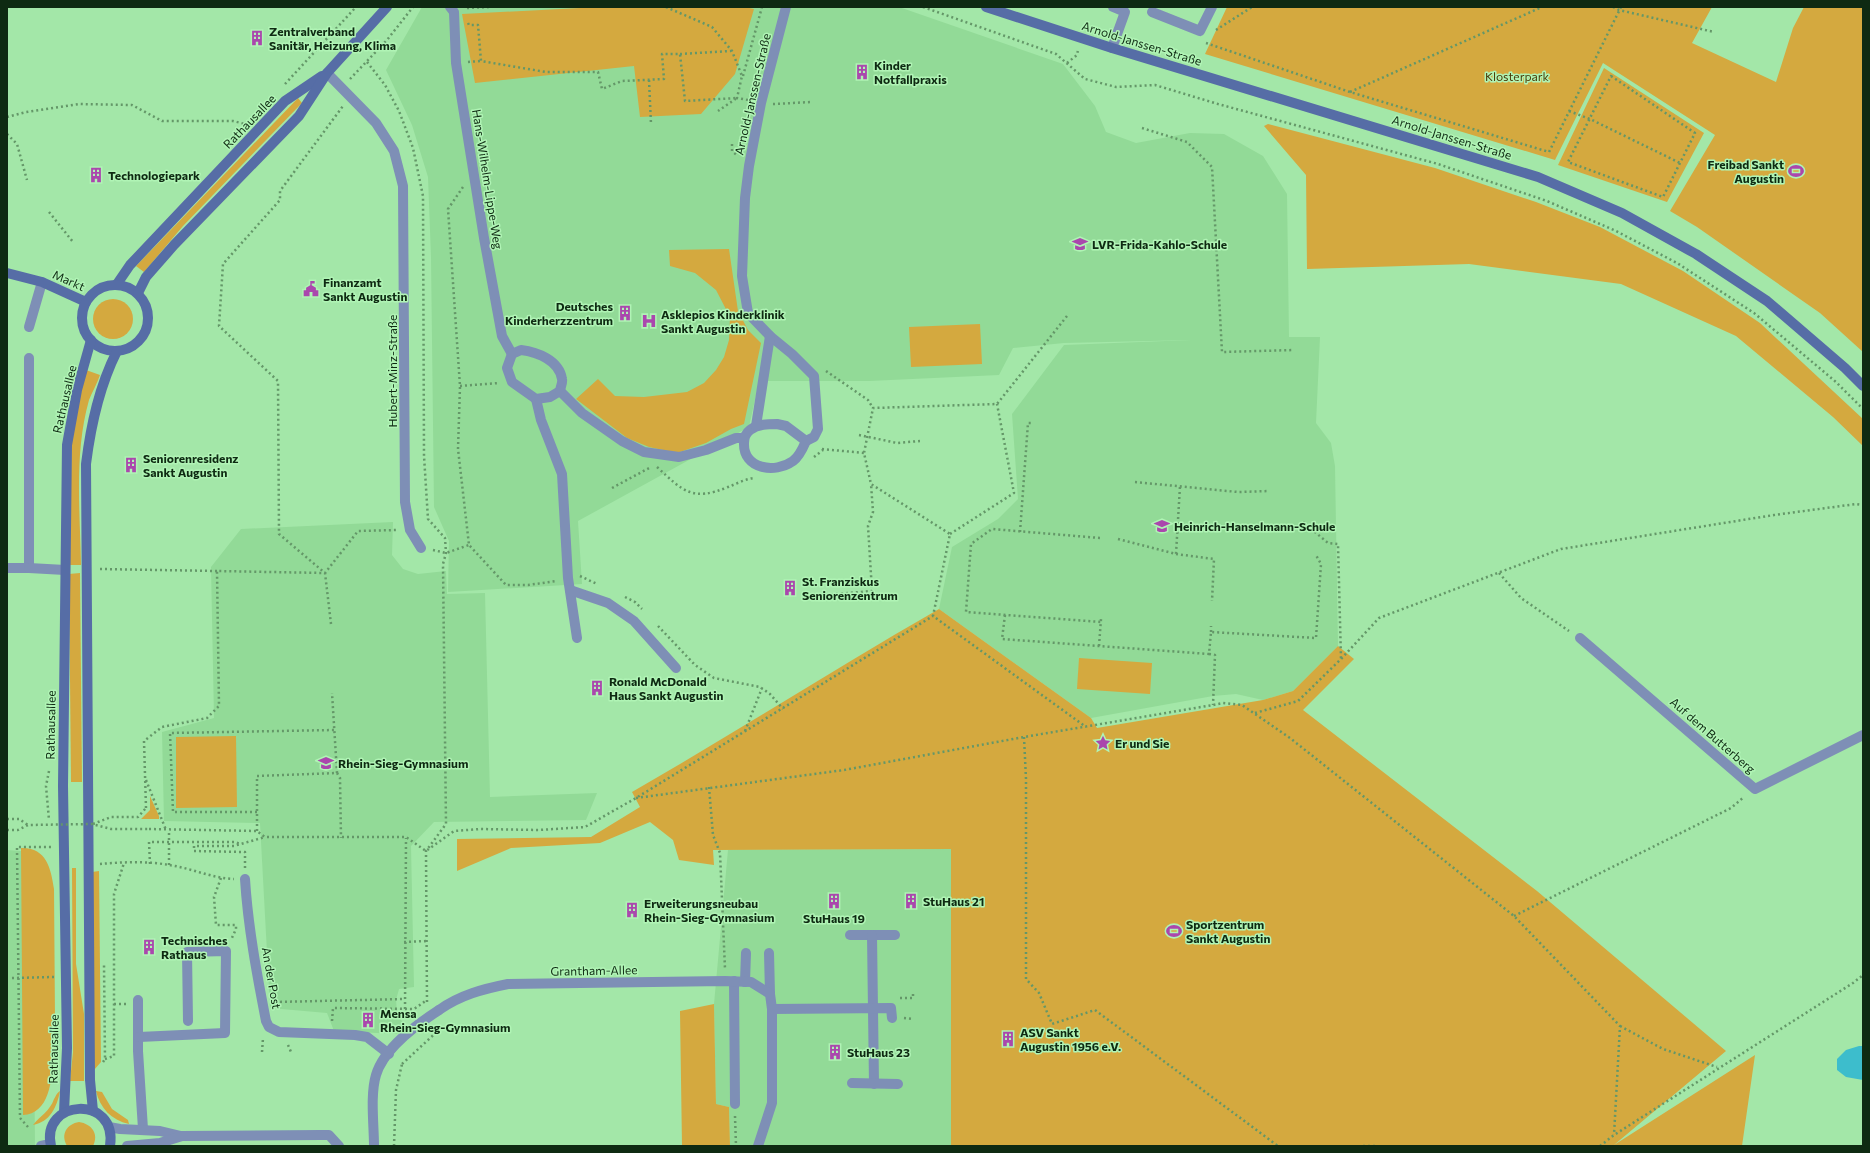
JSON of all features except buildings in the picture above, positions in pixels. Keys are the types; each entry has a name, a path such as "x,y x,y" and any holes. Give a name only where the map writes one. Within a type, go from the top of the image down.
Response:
{"street":[{"name":"Rathausallee","path":"138,293 146,277 174,245 299,116 327,73 387,7"},
{"name":"Hans-Wilhelm-Lippe-Weg","path":"450,7 454,12 456,64 484,238 502,336 512,354"},
{"name":"Arnold-Janssen-Straße","path":"744,438 744,449 752,463 762,467 772,468 785,465 793,461 818,428 814,376 792,354 770,336 748,313 742,276 746,190 749,166 761,103 786,7"},
{"name":"Arnold-Janssen-Straße","path":"986,7 1112,48 1538,177 1622,213 1696,254 1767,301 1845,368 1863,386"},
{"path":"1112,48 1125,12 1113,7"},
{"path":"1152,12 1202,35 1212,7"},
{"name":"Rathausallee","path":"117,284 130,265 285,101 327,73"},
{"name":"Hubert-Minz-Straße","path":"327,73 376,123 394,151 403,186 405,502 410,530 421,548"},
{"name":"Markt","path":"7,273 42,282 86,302"},
{"name":"Markt","path":"29,327 42,282"},
{"path":"117,284 128,287 138,293 146,304 149,324 140,341 135,345 117,351 100,348 91,340 84,329 82,322 83,310 86,302 98,289 107,285 117,284"},
{"path":"756,426 770,336"},
{"name":"Rathausallee","path":"64,1112 67,1048 63,786 67,445 78,390 91,340"},
{"path":"560,392 562,380 557,366 535,352 520,350 512,354 508,368 512,382 536,399 541,420 562,474 568,576 577,638"},
{"path":"93,1111 90,1080 86,464 91,428 104,380 117,351"},
{"path":"29,358 29,568"},
{"path":"536,399 550,397 560,392"},
{"path":"560,392 582,413 622,441 644,452 679,457 706,450 736,438 744,438 749,431 756,426 777,424 786,426 810,439"},
{"path":"7,568 65,570"},
{"path":"570,590 608,603 615,607 634,621 676,668"},
{"name":"Auf dem Butterberg","path":"1580,638 1755,789 1863,735"},
{"name":"An der Post","path":"245,879 248,914 262,1002 266,1021 273,1030 285,1033 367,1037 389,1054"},
{"path":"850,935 895,934"},
{"path":"872,935 874,1084"},
{"path":"139,1036 225,1033 226,951 187,952 188,1021"},
{"path":"745,982 746,953"},
{"path":"760,1142 772,1103 772,1009 769,953"},
{"path":"730,981 735,1104"},
{"name":"Grantham-Allee","path":"374,1146 374,1087 380,1066 398,1043 435,1013 461,997 481,990 508,984 730,981 751,982 770,994"},
{"path":"138,1000 144,1129"},
{"path":"772,1009 891,1008"},
{"path":"852,1083 898,1084"},
{"path":"47,1145 52,1127 58,1117 64,1112 73,1108 83,1108 100,1115 109,1127 111,1137 110,1146"},
{"path":"109,1127 120,1129 144,1129 182,1136 262,1141 329,1135 339,1146"},
{"path":"127,1146 160,1143 182,1136"}],"path":[{"path":"341,87 387,40 413,7"},
{"path":"466,14 464,8 492,7"},
{"path":"666,7 712,27 732,51 742,76"},
{"path":"718,111 737,98 762,7"},
{"path":"923,7 1056,54 1085,79 1116,86 1155,85 1438,164 1547,201 1616,231 1677,263 1754,314 1836,382 1863,410"},
{"path":"1252,7 1202,35 1206,43 1350,92 1548,152 1620,8"},
{"path":"1350,92 1542,7"},
{"path":"1613,7 1714,32"},
{"path":"467,19 469,25 478,25 481,61 546,72 598,72 602,89 622,81 664,79 662,54 732,51"},
{"path":"1067,63 1077,56 1081,38"},
{"path":"680,54 685,101 737,98 772,104 812,102"},
{"path":"1611,76 1695,133 1663,197 1568,162 1590,119 1611,76"},
{"path":"649,80 651,124"},
{"path":"325,572 279,534 278,380 220,326 223,264 280,200 280,191 350,96"},
{"path":"771,112 774,97"},
{"path":"7,117 26,112 79,104 132,105 162,121 233,121 246,124"},
{"path":"1568,111 1590,119 1680,163"},
{"path":"1142,128 1187,142 1212,167 1222,352 1294,350"},
{"path":"7,134 17,144 27,180"},
{"path":"474,170 448,209 460,386 458,449 469,545 506,585 528,585 554,582 574,573 602,586"},
{"path":"49,212 73,242"},
{"path":"426,851 454,831 480,829 539,830 585,827 783,709 933,616 950,534 1014,493 997,404 1067,316"},
{"path":"394,1146 396,1090 402,1064 441,1028 435,1013 427,1009 426,851 446,824 443,564 446,553 445,538 428,519 424,456 424,354"},
{"path":"811,596 872,592 868,526 873,512 871,484 864,453 873,408 868,400 824,369"},
{"path":"460,386 512,382"},
{"path":"873,408 997,404"},
{"path":"1020,532 1028,423 1033,424"},
{"path":"859,435 897,443 920,441"},
{"path":"810,439 823,450 864,453"},
{"path":"811,459 823,450"},
{"path":"612,488 654,465 676,484 695,495 705,495 748,479 757,478"},
{"path":"1135,482 1238,492 1269,491"},
{"path":"871,484 950,534"},
{"path":"1176,554 1180,486"},
{"path":"1254,713 1298,701 1341,659 1379,618 1561,549 1781,514 1856,504 1863,505"},
{"path":"1303,522 1328,543 1338,544 1341,659"},
{"path":"1100,538 992,529 971,544 966,612 1101,622"},
{"path":"330,624 325,572 358,531 410,530"},
{"path":"1118,539 1176,554 1214,559 1212,601"},
{"path":"446,553 469,545"},
{"path":"1211,632 1316,638 1321,564 1316,555"},
{"path":"86,570 325,572"},
{"path":"92,824 111,818 138,817 146,808 144,741 151,734 162,727 207,718 219,706 217,571"},
{"path":"1499,573 1521,598 1580,638"},
{"path":"622,596 635,602 646,613"},
{"path":"1004,615 1002,639 1215,655 1213,705"},
{"path":"933,616 1086,727"},
{"path":"1099,646 1101,619"},
{"path":"657,625 696,665 714,678 762,688 770,694 783,709"},
{"path":"1209,654 1211,626"},
{"path":"745,732 762,688"},
{"path":"332,693 337,773 340,778 341,838"},
{"path":"636,798 844,770 1223,703 1242,705 1290,738 1514,916 1620,1026 1663,1049 1718,1068"},
{"path":"257,812 173,812 170,733 334,730"},
{"path":"1024,737 1026,778 1026,979 1039,993 1052,1024 1095,1010 1278,1146"},
{"path":"257,831 257,776 337,773"},
{"path":"145,777 168,830 170,842 169,865"},
{"path":"710,787 713,835 720,853 730,981"},
{"path":"1514,916 1731,808 1755,789"},
{"path":"7,819 19,819 28,825"},
{"path":"7,830 18,830 28,825 92,824 111,829 257,831 265,837"},
{"path":"103,864 124,863 169,865 221,878 245,879 245,852 194,851 194,846 234,846 265,837 406,838 426,851"},
{"path":"405,1009 404,942 406,838"},
{"path":"150,864 149,842 234,842 241,844"},
{"path":"28,1127 20,1118 16,847 52,847"},
{"path":"105,1059 114,1056 114,894 124,863"},
{"path":"221,878 214,897 216,925 236,925 236,929"},
{"path":"404,942 427,941"},
{"path":"1600,1146 1614,1135 1853,983 1863,975"},
{"path":"12,978 47,977"},
{"path":"891,1008 913,998 913,994"},
{"path":"262,1002 405,999"},
{"path":"330,1034 333,1008 414,1009 427,999"},
{"path":"1614,1135 1620,1026"},
{"path":"389,1054 402,1064"},
{"path":"735,1104 736,1146"},
{"path":"1363,1146 1376,1146"}],"shaded area":[{"path":"422,7 899,7 1063,64 1095,106 1106,132 1136,143 1190,133 1224,134 1263,156 1287,194 1289,337 1320,337 1316,423 1331,443 1335,466 1338,646 1293,691 1263,700 1236,694 1213,696 1091,718 939,609 952,547 998,519 1018,499 1012,414 1064,345 1191,340 1064,343 1013,348 999,375 869,381 759,381 749,427 578,521 582,584 448,592 449,541 434,507 431,257 428,177 412,125 386,70"},
{"name":"Rhein-Sieg-Gymnasium","path":"393,522 392,555 403,569 418,574 446,571 447,594 485,593 490,797 597,793 586,820 434,822 411,846 414,987 399,989 396,1000 397,1013 406,1028 399,1034 334,1031 327,1013 270,1008 260,823 164,821 162,732 214,718 211,567 241,529"},
{"path":"951,849 951,1146 730,1146 729,1107 716,1104 714,1004 728,850"},
{"path":"7,850 32,852 35,1146 7,1146"}],"green space":[{"path":"599,7 745,7 754,9 735,74 701,114 640,117 634,66 475,83 462,14"},
{"name":"Klosterpark","path":"1227,7 1712,7 1692,43 1776,82 1793,28 1804,7 1863,7 1863,352 1820,313 1697,227 1670,211 1715,135 1603,63 1555,160 1205,54"},
{"path":"1604,68 1704,133 1667,202 1558,165"},
{"path":"298,98 302,103 183,226 144,272 136,266"},
{"path":"1268,124 1435,168 1536,202 1600,227 1683,271 1760,323 1863,419 1863,446 1833,417 1736,336 1621,284 1469,264 1307,269 1306,175 1264,126"},
{"path":"729,249 738,311 748,330 761,343 744,424 731,429 706,443 677,453 649,447 627,438 576,399 598,379 615,396 644,397 687,392 704,383 716,370 724,357 729,340 730,317 716,290 695,273 670,266 669,250"},
{"path":"113,299 121,301 127,305 131,311 133,319 131,327 127,333 121,337 113,339 105,337 99,333 95,327 93,319 95,311 99,305 105,301"},
{"path":"980,324 982,364 911,367 909,327"},
{"path":"86,370 100,375 89,400 81,441 79,503 81,565 69,565 72,432"},
{"path":"80,573 82,782 71,782 69,574"},
{"path":"939,609 1091,718 1097,728 1263,700 1293,691 1338,646 1354,659 1303,710 1537,891 1726,1051 1614,1145 1755,1055 1742,1146 951,1146 951,849 713,850 714,865 679,860 673,840 650,822 600,843 511,848 457,871 457,839 591,837 640,807 632,792"},
{"path":"1079,658 1152,663 1150,694 1077,689"},
{"path":"236,736 237,807 176,808 176,737"},
{"path":"150,796 159,819 141,819 150,810"},
{"path":"21,848 36,851 42,855 49,867 53,881 55,1019 52,1022 53,1062 48,1092 43,1103 35,1111 23,1115"},
{"path":"72,868 76,868 76,964 84,1014 84,1081 70,1081 73,1052"},
{"path":"99,871 101,1062 94,1070 92,872"},
{"path":"714,1004 716,1104 729,1107 730,1146 682,1146 680,1011"},
{"path":"60,1091 57,1103 52,1113 44,1121 33,1125 47,1110"},
{"path":"96,1091 102,1092 112,1109 128,1120 129,1124 117,1120 103,1108"},
{"path":"79,1122 88,1125 93,1130 95,1134 95,1142 93,1146 67,1146 64,1137 66,1130 71,1125"}],"water":[{"path":"1863,1046 1863,1080 1846,1077 1837,1070 1837,1059 1846,1050"}],"place":[{"name":"Zentralverband Sanitär, Heizung, Klima","path":"257,38"},
{"name":"Kinder Notfallpraxis","path":"862,72"},
{"name":"Freibad Sankt Augustin","path":"1796,171"},
{"name":"Technologiepark","path":"96,175"},
{"name":"LVR-Frida-Kahlo-Schule","path":"1080,244"},
{"name":"Finanzamt Sankt Augustin","path":"311,289"},
{"name":"Deutsches Kinderherzzentrum","path":"625,313"},
{"name":"Asklepios Kinderklinik Sankt Augustin","path":"649,321"},
{"name":"Seniorenresidenz Sankt Augustin","path":"131,465"},
{"name":"Heinrich-Hanselmann-Schule","path":"1162,526"},
{"name":"St. Franziskus Seniorenzentrum","path":"790,588"},
{"name":"Ronald McDonald Haus Sankt Augustin","path":"597,688"},
{"name":"Er und Sie","path":"1103,743"},
{"name":"Rhein-Sieg-Gymnasium","path":"326,763"},
{"name":"StuHaus 19","path":"834,901"},
{"name":"StuHaus 21","path":"911,901"},
{"name":"Erweiterungsneubau Rhein-Sieg-Gymnasium","path":"632,910"},
{"name":"Sportzentrum Sankt Augustin","path":"1174,931"},
{"name":"Technisches Rathaus","path":"149,947"},
{"name":"Mensa Rhein-Sieg-Gymnasium","path":"368,1020"},
{"name":"ASV Sankt Augustin 1956 e.V.","path":"1008,1039"},
{"name":"StuHaus 23","path":"835,1052"}]}
